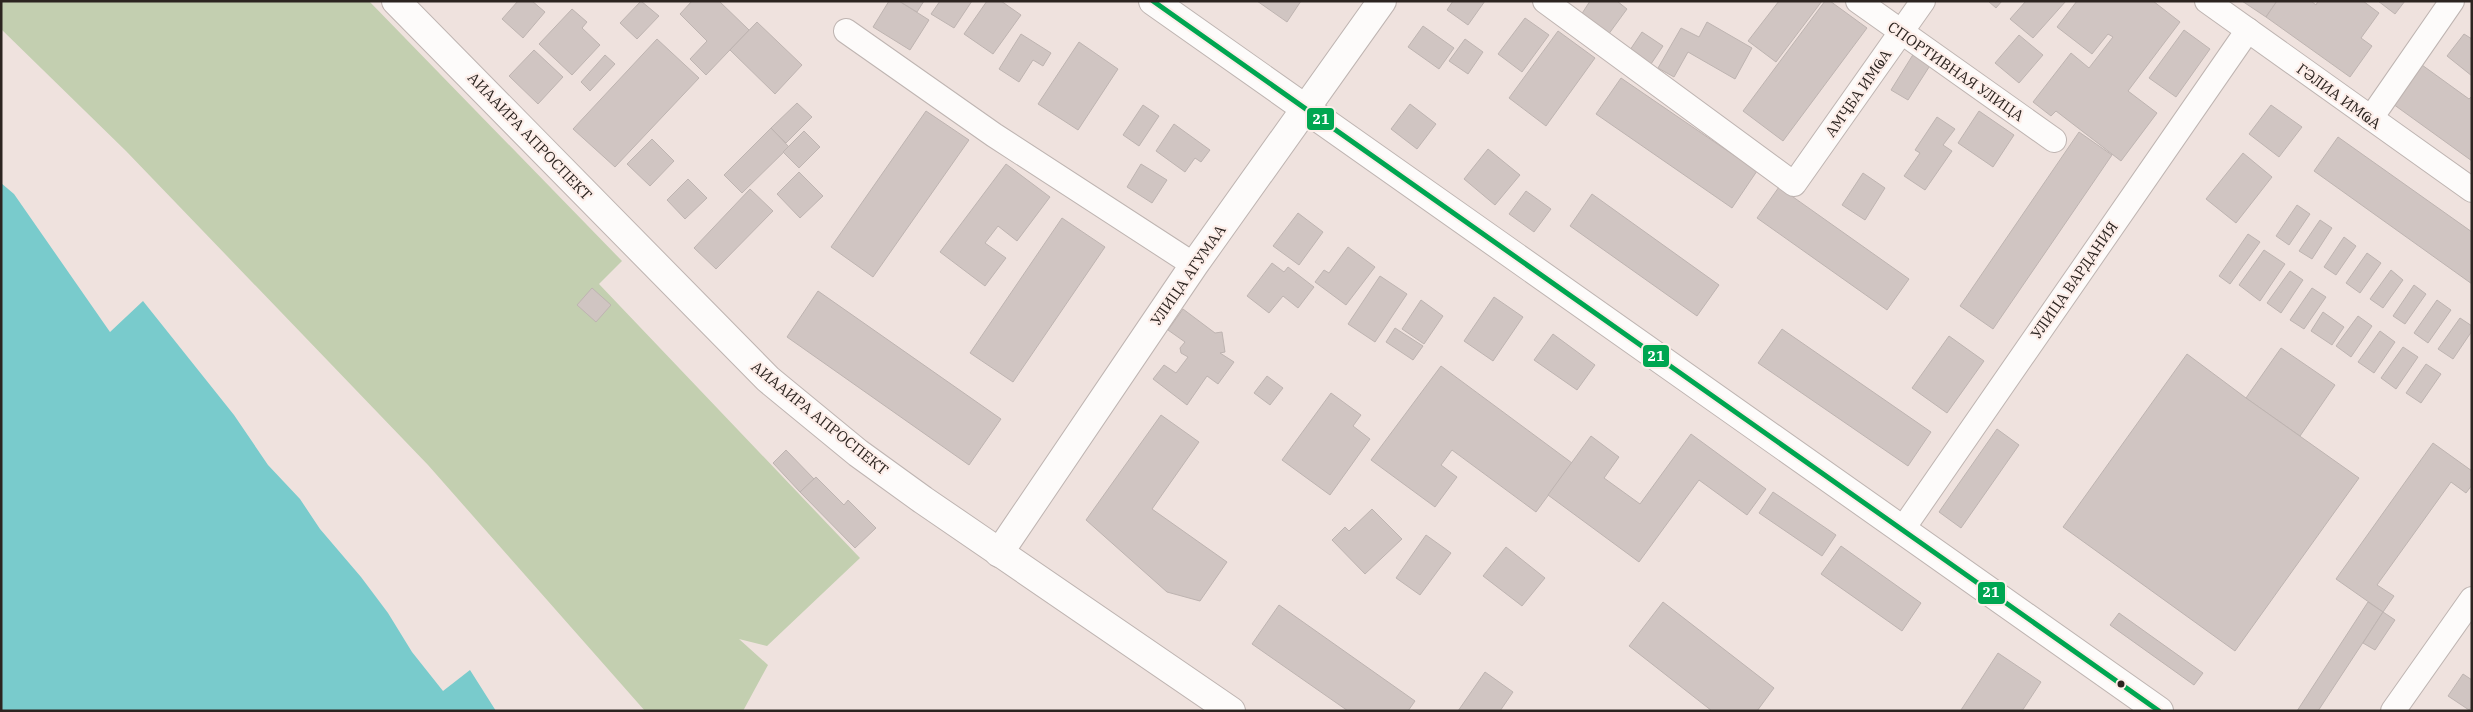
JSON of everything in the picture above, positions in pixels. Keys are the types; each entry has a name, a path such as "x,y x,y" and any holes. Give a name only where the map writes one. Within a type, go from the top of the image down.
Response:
{"main road":[{"name":"АИААИРА АПРОСПЕКТ","path":"396,1 768,379 858,453 999,553 1231,711"},
{"path":"1153,1 2159,711"},
{"name":"УЛИЦА АГУМАА","path":"999,553 1194,265 1381,1"}],"street":[{"name":"АМҶБА ИМҨА","path":"1545,1 1794,184 1923,1"},
{"name":"СПОРТИВНАЯ УЛИЦА","path":"1858,1 2054,140"},
{"name":"ГӘЛИА ИМҨА","path":"2207,1 2472,190"},
{"path":"2371,118 2452,1"},
{"name":"УЛИЦА ВАРДАНИЯ","path":"1902,530 2248,30"},
{"path":"846,31 994,135 1194,265"},
{"path":"2393,711 2472,599"}],"green space":[{"path":"1,1 369,1 622,261 599,284 860,558 767,646 739,639 768,665 743,711 645,711 428,465 126,151 1,29"}],"water":[{"path":"1,183 14,194 110,332 143,301 234,415 268,465 300,499 320,529 361,577 388,613 412,652 443,691 470,670 496,711 1,711"}],"building":[{"path":"518,1 532,1 545,12 523,38 502,19"},
{"path":"641,1 659,16 637,39 620,23"},
{"path":"692,1 719,1 749,30 706,75 690,59 707,41 680,14"},
{"path":"889,1 899,1 929,20 910,50 873,27"},
{"path":"899,1 924,1 917,12"},
{"path":"940,1 972,1 954,28 931,14"},
{"path":"987,1 1001,1 1021,15 993,54 964,34"},
{"path":"1257,1 1301,1 1287,22"},
{"path":"1453,1 1485,1 1468,25 1447,10"},
{"path":"1590,1 1617,1 1627,9 1608,35 1581,15"},
{"path":"1779,1 1822,1 1776,62 1748,41"},
{"path":"1825,1 1830,1 1867,28 1783,141 1743,111"},
{"path":"1988,1 2002,1 1996,8"},
{"path":"2026,1 2066,1 2033,38 2010,19"},
{"path":"2077,1 2153,1 2180,22 2128,91 2157,113 2121,161 2056,111 2051,116 2033,102 2071,53 2089,68 2113,37 2108,34 2092,54 2057,27"},
{"path":"2242,1 2277,1 2266,17"},
{"path":"2277,1 2311,1 2316,5 2318,1 2363,1 2379,13 2361,38 2372,46 2350,77 2266,17"},
{"path":"2378,1 2405,1 2395,14"},
{"path":"572,9 587,22 582,28 600,45 572,75 539,44"},
{"path":"1525,18 1549,35 1522,72 1498,54"},
{"path":"757,22 802,65 775,94 730,50"},
{"path":"1707,22 1752,48 1735,79 1688,52 1674,77 1658,68 1681,28 1699,37"},
{"path":"1423,26 1454,48 1439,69 1408,47"},
{"path":"2184,30 2210,49 2176,97 2149,78"},
{"path":"1558,31 1595,58 1546,126 1509,98"},
{"path":"1642,32 1663,46 1651,64 1630,50"},
{"path":"1021,34 1051,53 1043,66 1033,60 1019,82 999,69"},
{"path":"2464,34 2472,39 2472,76 2447,56"},
{"path":"2019,35 2043,55 2019,83 1995,63"},
{"path":"657,39 699,78 615,167 573,129"},
{"path":"1465,39 1483,52 1468,74 1449,61"},
{"path":"1079,42 1118,69 1078,130 1038,104"},
{"path":"534,50 563,77 538,104 509,76"},
{"path":"1914,53 1931,64 1908,100 1891,90"},
{"path":"605,55 615,64 590,91 581,82"},
{"path":"2422,65 2469,99 2472,96 2472,161 2393,104"},
{"path":"1621,78 1757,171 1732,208 1596,114"},
{"path":"797,103 812,117 786,143 771,128"},
{"path":"1410,104 1436,124 1417,149 1391,129"},
{"path":"1143,105 1159,116 1139,146 1123,135"},
{"path":"2271,105 2302,127 2279,157 2249,134"},
{"path":"926,111 969,140 873,277 831,247"},
{"path":"1979,111 2014,135 1993,167 1958,143"},
{"path":"1937,117 1955,129 1943,145 1952,151 1925,190 1904,176 1920,153 1915,150"},
{"path":"1174,124 1210,150 1201,162 1195,158 1185,172 1156,151"},
{"path":"771,128 789,147 742,193 724,175"},
{"path":"804,131 820,147 799,168 783,152"},
{"path":"2079,132 2112,155 1993,329 1960,306"},
{"path":"2338,137 2472,232 2472,284 2314,171"},
{"path":"652,139 674,161 650,186 627,164"},
{"path":"1488,149 1520,175 1495,205 1464,179"},
{"path":"2243,153 2272,177 2236,223 2206,199"},
{"path":"1006,164 1050,197 1017,241 998,226 985,243 1006,258 985,286 940,252"},
{"path":"1141,164 1167,180 1152,203 1127,187"},
{"path":"799,172 823,196 800,218 777,194"},
{"path":"1863,173 1885,188 1865,220 1842,205"},
{"path":"688,179 707,198 685,219 667,200"},
{"path":"1779,187 1909,279 1887,310 1757,218"},
{"path":"750,189 773,211 716,269 694,248"},
{"path":"1526,191 1551,209 1534,232 1509,214"},
{"path":"1592,194 1719,285 1697,316 1570,226"},
{"path":"2297,205 2310,214 2289,245 2276,236"},
{"path":"1298,213 1323,232 1299,265 1273,246"},
{"path":"1062,218 1105,247 1013,382 970,353"},
{"path":"2320,220 2332,228 2312,259 2299,251"},
{"path":"2248,234 2260,242 2230,284 2219,276"},
{"path":"2344,237 2356,246 2336,275 2324,267"},
{"path":"1348,247 1375,267 1346,305 1315,282 1324,270 1329,273"},
{"path":"2264,250 2285,264 2260,301 2239,285"},
{"path":"2367,253 2381,263 2360,293 2346,283"},
{"path":"1272,263 1284,272 1288,267 1314,287 1298,308 1283,296 1269,313 1247,296"},
{"path":"2391,270 2403,280 2383,308 2370,299"},
{"path":"2290,271 2303,280 2281,313 2267,303"},
{"path":"1380,276 1407,294 1375,342 1348,324"},
{"path":"2414,285 2426,294 2405,324 2393,316"},
{"path":"592,288 611,305 596,322 577,305"},
{"path":"2312,288 2326,297 2304,329 2290,320"},
{"path":"818,291 1001,419 969,465 787,337"},
{"path":"1494,297 1523,317 1493,361 1464,341"},
{"path":"1421,300 1443,316 1424,344 1402,329"},
{"path":"2437,300 2451,310 2428,343 2414,333"},
{"path":"1183,309 1215,333 1222,332 1225,352 1220,353 1234,362 1218,384 1207,376 1187,405 1153,379 1164,365 1176,373 1188,357 1181,353 1180,348 1185,342 1168,330"},
{"path":"2323,312 2344,327 2332,345 2311,331"},
{"path":"2358,316 2372,326 2351,357 2336,346"},
{"path":"2460,318 2472,326 2472,331 2453,359 2438,349"},
{"path":"1395,328 1423,346 1413,360 1386,342"},
{"path":"1782,329 1931,432 1908,466 1758,363"},
{"path":"2380,331 2395,342 2374,373 2358,362"},
{"path":"1553,334 1595,365 1577,390 1534,360"},
{"path":"1949,336 1984,361 1947,413 1912,388"},
{"path":"2403,347 2418,357 2396,389 2381,378"},
{"path":"2281,348 2335,385 2300,436 2246,398"},
{"path":"2187,354 2359,478 2235,651 2063,527"},
{"path":"2426,364 2441,374 2421,403 2406,393"},
{"path":"1441,366 1572,463 1536,512 1452,450 1441,465 1457,477 1435,507 1371,460"},
{"path":"1267,376 1283,388 1270,405 1254,393"},
{"path":"1331,393 1361,415 1353,426 1370,439 1330,495 1282,460"},
{"path":"1161,415 1199,442 1152,509 1227,562 1200,601 1167,592 1086,520"},
{"path":"1997,429 2019,445 1961,528 1939,512"},
{"path":"1691,434 1766,489 1747,515 1699,480 1639,562 1548,495 1591,436 1619,457 1604,478 1640,504"},
{"path":"2433,443 2472,471 2472,485 2466,493 2451,482 2377,585 2394,596 2383,612 2336,579"},
{"path":"786,450 814,479 800,492 773,463"},
{"path":"816,477 844,505 848,500 876,528 855,548 800,492"},
{"path":"1773,492 1836,535 1822,556 1759,513"},
{"path":"1372,509 1402,539 1365,574 1332,540 1345,527 1349,531"},
{"path":"1426,535 1451,553 1420,595 1396,578"},
{"path":"1841,546 1921,603 1902,631 1821,574"},
{"path":"1506,547 1545,578 1522,606 1483,576"},
{"path":"1663,602 1774,688 1757,711 1712,711 1629,646"},
{"path":"2368,602 2383,612 2318,711 2297,711"},
{"path":"1279,605 1415,701 1408,711 1348,711 1252,644"},
{"path":"2383,612 2395,620 2375,650 2363,643"},
{"path":"2119,613 2203,673 2194,685 2110,625"},
{"path":"1998,653 2041,682 2022,711 1962,711 1961,710"},
{"path":"1485,672 1513,692 1500,711 1458,711"},
{"path":"2463,674 2472,680 2472,706 2469,710 2448,696"}],"transit line":[{"name":"21","path":"1153,1 2159,711"}]}
